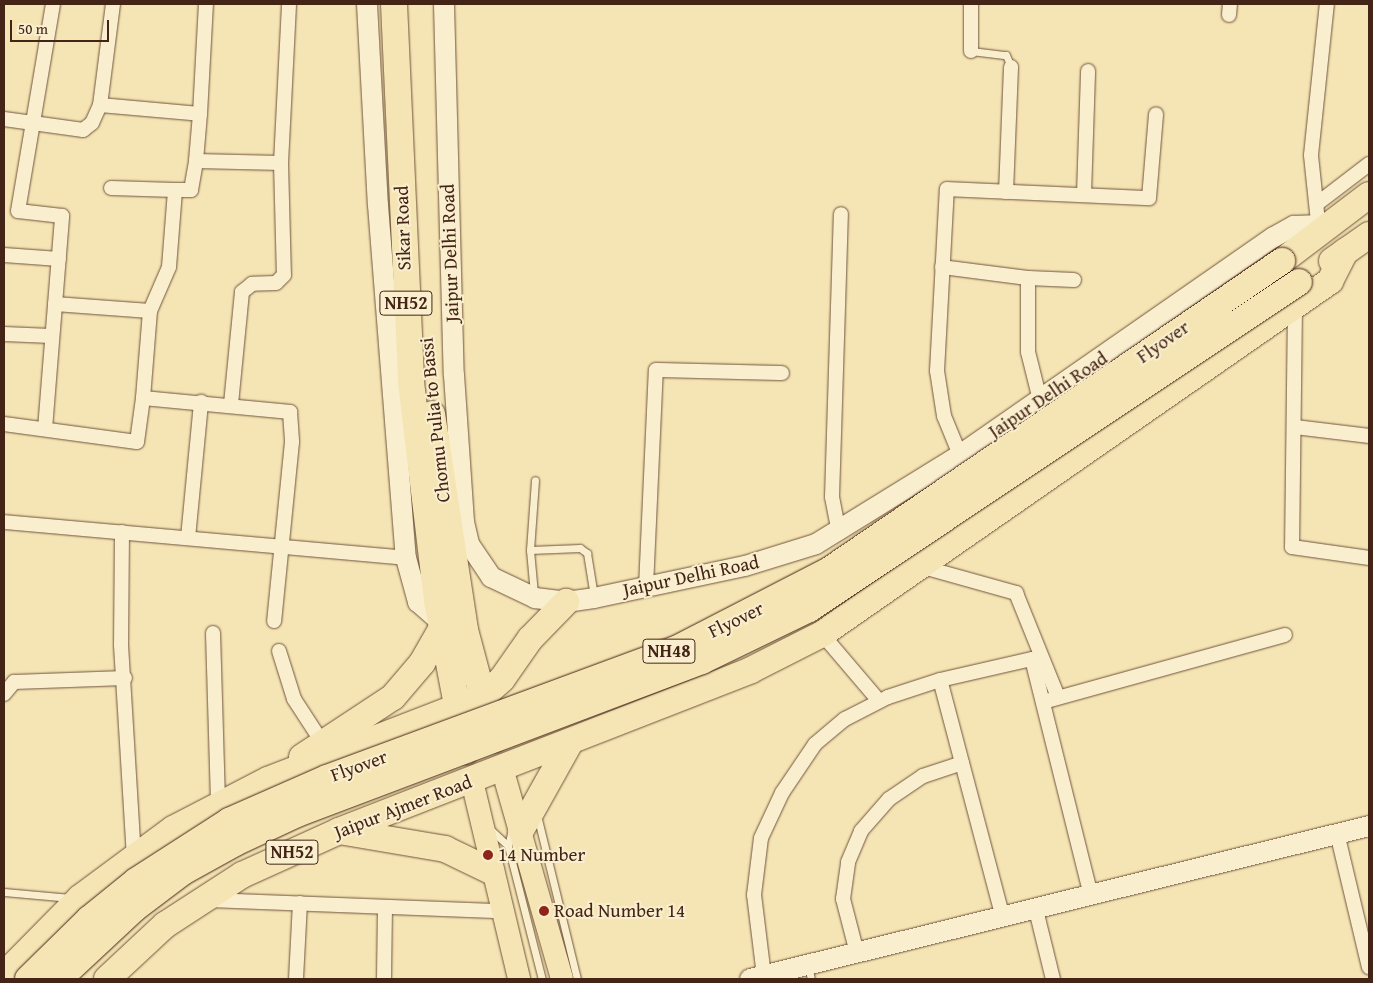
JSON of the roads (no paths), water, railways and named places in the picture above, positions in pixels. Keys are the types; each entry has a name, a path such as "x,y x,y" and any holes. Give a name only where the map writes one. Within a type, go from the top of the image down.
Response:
{"highway":[{"name":"Sikar Road","path":"394,4 411,382 440,617"},
{"name":"Chomu Pulia to Bassi","path":"412,4 426,356 449,536 481,698"},
{"name":"Jaipur Delhi Road","path":"1321,216 1369,196"},
{"name":"Flyover","path":"28,979 89,919 136,881 229,821 327,778 676,648 828,571 1282,261 1321,216"},
{"name":"Flyover","path":"59,979 134,909 183,872 235,843 297,814 702,661 808,609 1297,294 1369,235"},
{"name":"Jaipur Ajmer Road","path":"106,979 165,925 201,899 242,875 339,831 568,744 752,670 822,634 923,567 1297,294"},
{"path":"4,975 80,898 134,855 218,804 268,780 481,698 502,679 530,639 566,602"},
{"name":"NH52","path":"440,617 472,780"},
{"path":"268,780 322,742 393,697 422,663 440,617"},
{"name":"NH52","path":"481,698 502,768"},
{"path":"520,823 568,744"},
{"path":"339,831 445,849 490,871"}],"main road":[{"path":"367,4 378,205 406,558 418,602 440,617"},
{"name":"Jaipur Delhi Road","path":"444,4 454,375 464,522 469,544 492,577 535,598 566,602 594,598 745,566 840,533 960,455 1249,253 1294,226 1321,216"},
{"path":"502,768 520,823 562,979"},
{"path":"472,780 490,871 520,979"},
{"path":"757,978 809,972 857,953 1369,826"}],"street":[{"path":"45,429 62,216 18,211 53,4"},
{"path":"4,119 82,130 92,123 100,105 113,4"},
{"path":"111,188 191,190 196,161 200,114 206,4"},
{"path":"231,405 242,292 252,284 276,284 284,275 281,163 289,4"},
{"path":"971,4 971,51"},
{"path":"1321,216 1311,155 1327,4"},
{"path":"1006,192 1011,67"},
{"path":"1084,194 1088,71"},
{"path":"100,105 200,114"},
{"path":"960,455 944,416 937,371 947,189 1149,198 1156,114"},
{"path":"196,161 281,163"},
{"path":"1321,216 1369,164"},
{"path":"4,424 137,442 143,398 150,311 169,267 175,190"},
{"path":"840,533 832,497 841,214"},
{"path":"4,256 59,259"},
{"path":"942,267 1028,278 1074,280"},
{"path":"1028,278 1028,352 1040,400"},
{"path":"1297,294 1296,427 1292,547 1369,558"},
{"path":"54,304 150,311"},
{"path":"4,334 51,336"},
{"path":"646,587 656,370 782,373"},
{"path":"143,398 286,410 293,419 274,621"},
{"path":"188,538 201,402"},
{"path":"1296,427 1369,436"},
{"path":"4,522 406,558"},
{"path":"122,532 125,678 134,855"},
{"path":"923,567 1016,593 1058,697"},
{"path":"213,634 218,804"},
{"path":"822,634 880,701"},
{"path":"1043,702 1286,634"},
{"path":"279,651 294,699 322,742"},
{"path":"757,978 754,895 761,838 782,793 815,744 845,719 880,701 940,680 1032,659 1091,896"},
{"path":"4,694 14,682 125,678"},
{"path":"940,680 1003,918"},
{"path":"857,953 843,899 848,862 861,831 889,799 923,776 962,763"},
{"path":"1337,834 1369,967"},
{"path":"201,899 500,911"},
{"path":"296,979 300,903"},
{"path":"384,979 385,907"},
{"path":"1036,910 1052,979"}],"lane":[{"path":"971,51 1006,56 1011,67"},
{"path":"535,480 530,550 535,598"},
{"path":"530,550 580,548 587,553 594,598"},
{"path":"480,820 520,823"},
{"path":"520,823 542,979"},
{"path":"520,823 577,979"},
{"path":"4,892 80,898"}],"place":[{"name":"14 Number","path":"488,855"},
{"name":"Road Number 14","path":"544,911"}]}
